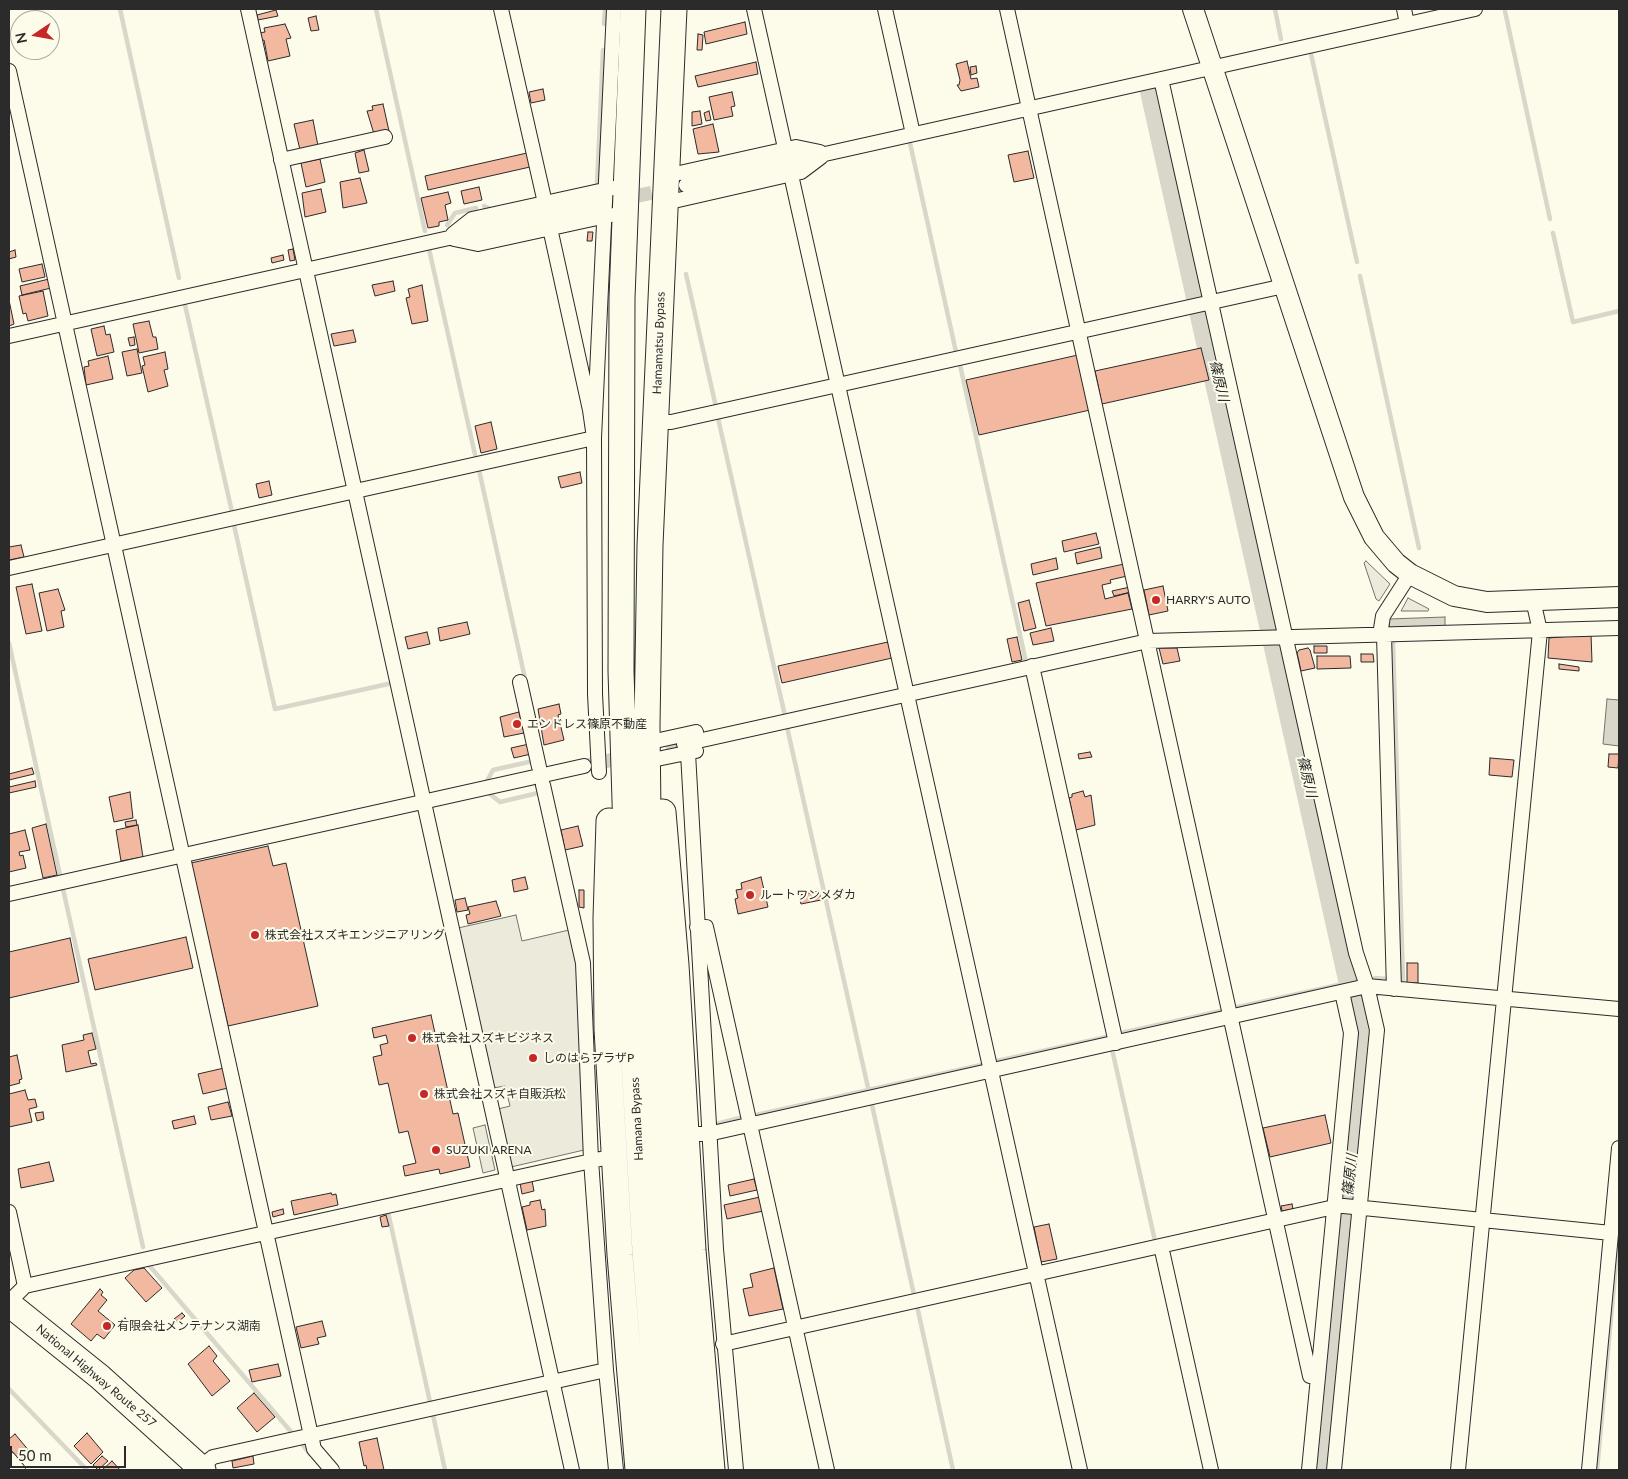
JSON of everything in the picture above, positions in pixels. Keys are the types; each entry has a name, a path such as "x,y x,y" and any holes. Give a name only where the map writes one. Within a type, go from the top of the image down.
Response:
{"highway":[{"path":"633,9 615,188 608,211 620,403 621,678 606,761 606,974 602,1158 638,1470"},
{"name":"Hamamatsu Bypass","path":"647,678 665,203 676,181 674,9"},
{"name":"Hamana Bypass","path":"621,678 633,1048 646,1253 663,1470"},
{"path":"647,678 697,1134 702,1366 712,1470"},
{"name":"Hamana Bypass","path":"647,678 648,815 657,1037 670,1252 688,1470"},
{"name":"National Highway Route 257","path":"9,1303 100,1377 200,1469"}],"street":[{"path":"248,9 572,1470"},
{"path":"501,9 544,203"},
{"path":"448,238 472,219 615,188 614,9"},
{"path":"754,9 1080,1470"},
{"path":"885,9 913,134"},
{"path":"1007,9 1232,1017 1310,1376 1318,1377"},
{"path":"1193,9 1354,498 1374,537 1396,563 1410,574 1438,590 1470,600 1487,602 1619,597"},
{"path":"1404,9 1407,24"},
{"path":"676,181 788,162 801,172 826,154 1475,9"},
{"path":"9,71 314,1449 332,1470"},
{"path":"1161,79 1205,303 1279,637 1356,953 1377,1030 1358,1207 1334,1470"},
{"path":"281,160 385,137"},
{"path":"665,203 788,162 796,147 826,154"},
{"path":"676,181 788,162"},
{"path":"448,238 478,244 550,228 608,211"},
{"path":"9,336 448,238 608,211"},
{"path":"606,761 595,694 594,438 608,211"},
{"path":"550,228 590,410 594,438"},
{"path":"656,422 672,422 1284,286"},
{"path":"9,568 594,438"},
{"path":"1394,989 1382,635 1383,616 1410,574"},
{"path":"1458,1470 1540,631 1533,600"},
{"path":"656,750 743,721 772,724 1148,640 1619,628"},
{"path":"1032,666 1116,1042"},
{"path":"520,682 539,767"},
{"path":"656,750 747,740 772,724"},
{"path":"686,748 697,927 697,1134 723,1344 736,1470"},
{"path":"490,787 515,772 539,767 606,761"},
{"path":"490,787 519,790 543,785 606,761"},
{"path":"9,894 584,766"},
{"path":"543,785 583,963 602,1158 606,1370 616,1470"},
{"path":"697,927 706,927 827,1470"},
{"path":"697,1134 750,1124 1365,987 1619,1009"},
{"path":"1309,1470 1336,1206 1351,1033 1344,992"},
{"path":"1589,1470 1619,1148"},
{"path":"9,1303 26,1286 602,1158"},
{"path":"723,1344 1336,1206 1611,1233"},
{"path":"9,1212 26,1286"},
{"path":"1161,1246 1211,1470"},
{"path":"200,1469 213,1457 606,1370"},
{"path":"9,1459 18,1470"}],"shaded area":[{"path":"1366,561 1390,584 1379,601 1376,599 1364,563"},
{"path":"1408,598 1429,609 1428,611 1401,611"},
{"path":"1445,617 1445,626 1389,628 1389,619"},
{"path":"1607,699 1619,700 1619,746 1603,744"},
{"name":"しのはらプラザP","path":"516,915 522,941 569,930 577,963 584,1150 511,1167 498,1109 510,1106 505,1086 493,1088 458,928"},
{"path":"485,1125 495,1170 483,1173 473,1128"}],"building":[{"path":"276,10 278,16 258,20 257,15"},
{"path":"316,16 319,30 311,31 308,18"},
{"path":"745,22 747,34 706,44 704,32"},
{"path":"285,24 291,38 286,39 290,56 268,61 264,40 260,41 259,33 265,32 264,28"},
{"path":"698,34 703,35 702,50 697,50"},
{"path":"967,61 971,79 977,78 979,87 961,91 957,85 959,85 960,80 956,64"},
{"path":"756,62 758,74 698,87 695,76"},
{"path":"976,66 977,73 971,75 970,67"},
{"path":"543,89 545,100 531,103 529,92"},
{"path":"732,92 735,106 731,107 733,116 714,120 709,97"},
{"path":"383,104 389,131 374,134 367,111 373,110 372,106"},
{"path":"700,111 702,124 692,126 692,112"},
{"path":"709,111 711,120 706,121 704,113"},
{"path":"313,120 318,146 300,150 294,124"},
{"path":"713,124 719,152 698,154 693,129"},
{"path":"364,150 369,171 359,173 355,153"},
{"path":"1028,151 1034,178 1014,182 1008,155"},
{"path":"527,153 530,167 428,190 425,176"},
{"path":"320,159 325,182 306,187 301,163"},
{"path":"360,178 367,203 343,208 340,182"},
{"path":"479,187 482,200 464,204 461,191"},
{"path":"321,189 326,212 305,217 302,193"},
{"path":"448,192 451,203 445,205 448,220 439,222 439,226 428,228 421,198"},
{"path":"588,232 593,232 592,241 587,241"},
{"path":"293,249 295,260 290,261 288,250"},
{"path":"15,250 16,257 9,259 9,252"},
{"path":"283,255 284,260 272,263 271,258"},
{"path":"42,264 45,277 22,282 19,269"},
{"path":"49,279 51,288 22,295 20,286"},
{"path":"393,281 395,291 375,296 372,285"},
{"path":"422,285 428,321 412,324 406,298 410,297 408,289"},
{"path":"43,291 48,316 28,321 26,313 23,314 19,296"},
{"path":"9,300 14,324 9,326"},
{"path":"149,321 153,337 156,337 158,349 139,353 133,324"},
{"path":"104,326 106,335 110,334 114,352 97,356 91,329"},
{"path":"353,330 356,342 334,346 331,334"},
{"path":"134,337 135,345 130,346 128,338"},
{"path":"1201,348 1209,380 1102,404 1095,371"},
{"path":"137,349 142,373 127,376 122,352"},
{"path":"165,352 168,369 164,370 168,386 148,392 142,366 145,365 143,357"},
{"path":"1078,355 1090,410 979,435 966,380"},
{"path":"108,356 113,379 86,385 84,367 89,366 88,361"},
{"path":"491,422 497,449 481,453 475,426"},
{"path":"580,472 582,483 561,488 558,477"},
{"path":"269,481 272,495 259,498 256,484"},
{"path":"1096,533 1099,544 1064,552 1062,541"},
{"path":"21,545 24,557 9,560 9,547"},
{"path":"1100,547 1102,558 1077,564 1075,553"},
{"path":"1056,558 1058,569 1033,575 1031,564"},
{"path":"1124,564 1127,576 1110,580 1111,583 1102,585 1105,599 1128,593 1132,609 1046,626 1036,583"},
{"path":"32,584 42,631 26,634 16,587"},
{"name":"HARRY'S AUTO","path":"1163,586 1168,611 1149,615 1144,590"},
{"path":"1130,587 1131,592 1114,596 1112,591"},
{"path":"58,589 65,610 61,611 64,627 47,631 39,593"},
{"path":"1029,600 1036,628 1024,631 1018,603"},
{"path":"467,622 470,634 440,641 438,628"},
{"path":"1051,628 1054,641 1033,645 1030,633"},
{"path":"427,632 430,644 408,649 405,637"},
{"path":"1591,634 1592,662 1548,658 1549,638"},
{"path":"1017,637 1022,660 1012,662 1007,639"},
{"path":"888,642 892,658 782,683 778,666"},
{"path":"1314,646 1327,646 1327,653 1314,653"},
{"path":"1159,648 1177,648 1180,661 1163,664"},
{"path":"1308,648 1315,668 1301,671 1297,653 1299,650"},
{"path":"1361,654 1373,654 1374,662 1361,662"},
{"path":"1317,656 1350,656 1351,668 1317,669"},
{"path":"1559,664 1579,667 1579,671 1559,669"},
{"path":"559,704 561,714 558,715 564,740 544,745 538,709"},
{"path":"519,712 524,733 504,737 500,717"},
{"path":"529,744 531,754 514,758 511,748"},
{"path":"1090,752 1092,757 1079,759 1078,754"},
{"path":"1609,754 1619,754 1618,768 1608,767"},
{"path":"1490,758 1514,760 1512,777 1489,775"},
{"path":"32,768 34,774 9,780 9,774"},
{"path":"35,781 36,787 9,793 9,787"},
{"path":"1083,791 1085,797 1091,795 1095,825 1076,830 1069,798 1072,797 1072,794"},
{"path":"130,792 133,818 114,822 109,797"},
{"path":"136,820 137,825 126,827 125,822"},
{"path":"46,824 57,875 43,878 32,828"},
{"path":"138,825 143,857 121,861 116,830"},
{"path":"578,826 583,846 565,850 561,830"},
{"path":"25,830 30,850 19,852 20,856 23,855 26,868 9,872 9,834"},
{"path":"268,846 273,866 286,863 318,1006 228,1026 191,863"},
{"path":"525,877 528,889 514,892 512,880"},
{"path":"761,877 768,907 738,914 735,899 738,898 736,890 742,889 741,883"},
{"path":"579,890 584,890 584,908 579,907"},
{"path":"819,891 821,900 801,904 799,895"},
{"path":"465,898 468,910 457,912 455,900"},
{"path":"496,901 501,916 468,924 466,915 470,914 468,907"},
{"path":"186,937 193,968 95,990 88,959"},
{"path":"70,938 79,982 9,998 9,952"},
{"path":"1407,963 1418,963 1418,983 1407,983"},
{"path":"431,1015 453,1114 458,1113 470,1167 440,1174 439,1169 405,1176 403,1166 416,1163 408,1131 399,1133 388,1083 379,1085 373,1057 382,1055 380,1045 388,1043 386,1035 374,1038 372,1028"},
{"path":"92,1033 96,1049 88,1051 91,1064 96,1063 97,1065 66,1072 62,1045 84,1040 83,1035"},
{"path":"17,1055 22,1079 19,1080 20,1083 9,1086 9,1057"},
{"path":"224,1068 228,1088 203,1094 198,1074"},
{"path":"25,1090 28,1100 35,1099 37,1107 29,1109 32,1122 9,1127 9,1094"},
{"path":"228,1102 232,1116 211,1120 208,1107"},
{"path":"43,1112 44,1119 37,1121 35,1113"},
{"path":"1325,1115 1331,1143 1270,1157 1263,1128"},
{"path":"194,1116 196,1124 174,1129 172,1121"},
{"path":"49,1162 54,1181 21,1188 18,1169"},
{"path":"754,1179 757,1190 730,1196 728,1185"},
{"path":"532,1181 534,1191 522,1194 520,1183"},
{"path":"331,1193 332,1195 336,1194 338,1205 294,1215 291,1201"},
{"path":"760,1197 763,1211 727,1219 724,1205"},
{"path":"540,1200 542,1210 545,1209 546,1226 527,1230 522,1207 530,1205 530,1202"},
{"path":"1292,1204 1293,1209 1282,1211 1281,1206"},
{"path":"283,1209 284,1214 273,1217 272,1212"},
{"path":"386,1215 389,1226 382,1227 380,1217"},
{"path":"1049,1224 1057,1259 1041,1262 1034,1227"},
{"path":"144,1268 162,1288 146,1302 125,1278 134,1270"},
{"path":"774,1268 783,1309 749,1316 743,1289 753,1287 750,1274"},
{"path":"100,1289 103,1292 101,1295 107,1300 98,1311 115,1325 104,1339 97,1334 91,1341 71,1324"},
{"path":"182,1313 185,1316 178,1322 174,1319"},
{"path":"125,1318 129,1322 122,1327 118,1323"},
{"path":"322,1321 326,1336 317,1338 319,1344 301,1348 296,1327"},
{"path":"209,1346 217,1356 213,1361 230,1381 212,1396 188,1364"},
{"path":"278,1364 281,1376 252,1382 249,1370"},
{"path":"254,1393 275,1417 257,1432 237,1408"},
{"path":"87,1433 103,1452 91,1464 74,1446"},
{"path":"15,1434 30,1452 19,1461 9,1447 9,1439"},
{"path":"377,1438 384,1470 367,1470 366,1465 364,1466 359,1442"},
{"path":"102,1456 108,1461 98,1470 93,1465"},
{"path":"253,1456 254,1464 233,1468 232,1461"},
{"path":"112,1461 120,1470 102,1470"}],"waterway":[{"path":"120,9 179,278"},
{"path":"376,9 425,231"},
{"path":"604,24 605,9"},
{"path":"1275,9 1281,39"},
{"path":"1505,11 1550,219"},
{"path":"594,186 597,186 603,50"},
{"path":"1311,54 1357,262"},
{"name":"篠原川","path":"1154,91 1364,1033 1321,1470"},
{"path":"910,143 956,352"},
{"path":"484,206 491,209"},
{"path":"447,225 455,213 476,208"},
{"path":"1553,233 1573,322 1619,311"},
{"path":"429,249 476,459"},
{"path":"686,274 716,407"},
{"path":"1360,276 1419,548"},
{"path":"185,305 232,512"},
{"path":"960,365 1026,662"},
{"path":"718,418 785,716"},
{"path":"479,470 526,683"},
{"path":"234,525 275,709 388,684"},
{"path":"1393,642 1403,980 1401,980"},
{"path":"9,643 60,875"},
{"path":"787,727 869,1092"},
{"path":"487,781 493,770 533,761"},
{"path":"490,794 500,802 538,793"},
{"path":"63,889 143,1247"},
{"path":"1375,978 1387,979"},
{"path":"1238,1007 1361,980"},
{"path":"1121,1033 1221,1011"},
{"path":"997,1061 1111,1036"},
{"path":"1112,1049 1155,1241"},
{"path":"756,1115 981,1065"},
{"path":"872,1105 914,1295"},
{"path":"716,1124 740,1118"},
{"path":"388,1212 430,1402"},
{"path":"1597,1470 1619,1231"},
{"path":"148,1264 292,1433"},
{"path":"917,1306 953,1470"},
{"path":"9,1389 87,1470"},
{"path":"433,1415 445,1470"},
{"path":"302,1444 310,1454"}],"tunnel":[{"path":"597,205 686,185"},
{"path":"584,766 684,744"}],"place":[{"name":"HARRY'S AUTO","path":"1156,600"},
{"name":"エンドレス篠原不動産","path":"517,724"},
{"name":"ルートワンメダカ","path":"750,895"},
{"name":"株式会社スズキエンジニアリング","path":"255,935"},
{"name":"株式会社スズキビジネス","path":"412,1038"},
{"name":"しのはらプラザP","path":"533,1058"},
{"name":"株式会社スズキ自販浜松","path":"424,1094"},
{"name":"SUZUKI ARENA","path":"436,1150"},
{"name":"有限会社メンテナンス湖南","path":"107,1326"}]}
